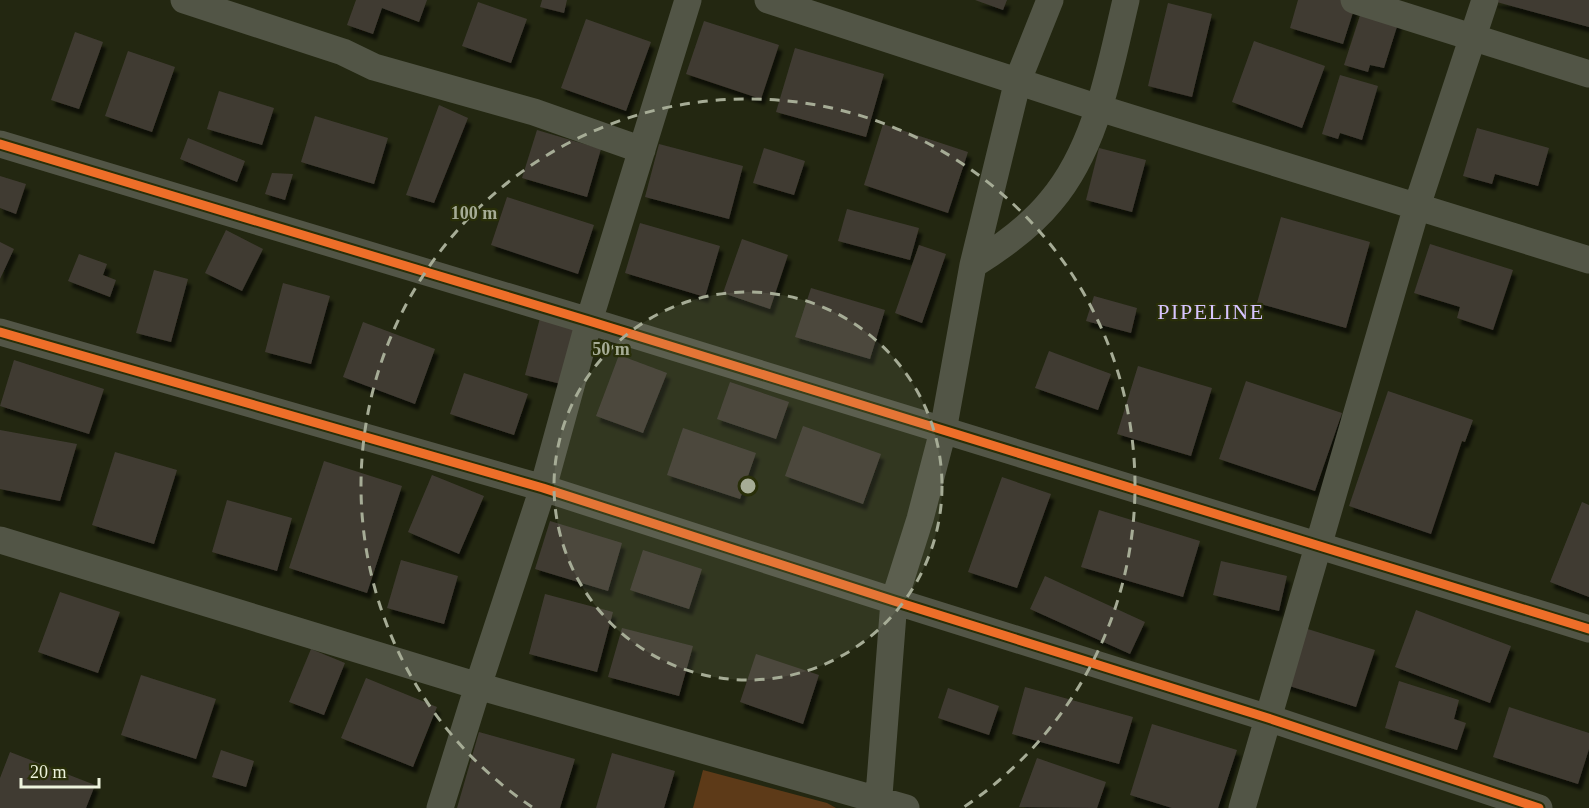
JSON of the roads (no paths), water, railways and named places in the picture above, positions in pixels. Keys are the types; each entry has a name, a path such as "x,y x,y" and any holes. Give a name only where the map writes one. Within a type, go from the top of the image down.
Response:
{"street":[{"path":"184,0 343,52 374,67 534,112 642,150"},
{"path":"440,808 543,488 588,321 688,0"},
{"path":"768,0 1100,108 1589,260"},
{"path":"879,804 894,601 920,519 943,431 973,265 1018,80 1050,0"},
{"path":"973,265 1004,246 1052,201 1079,158 1100,108 1126,0"},
{"path":"1353,0 1589,74"},
{"path":"1242,808 1417,206 1485,0"},
{"path":"0,144 588,321 1589,629"},
{"path":"0,332 543,488 1268,718 1539,808"},
{"path":"0,540 478,686 879,804 906,808"}],"district":[{"name":"PIPELINE","path":"1211,311"}]}
